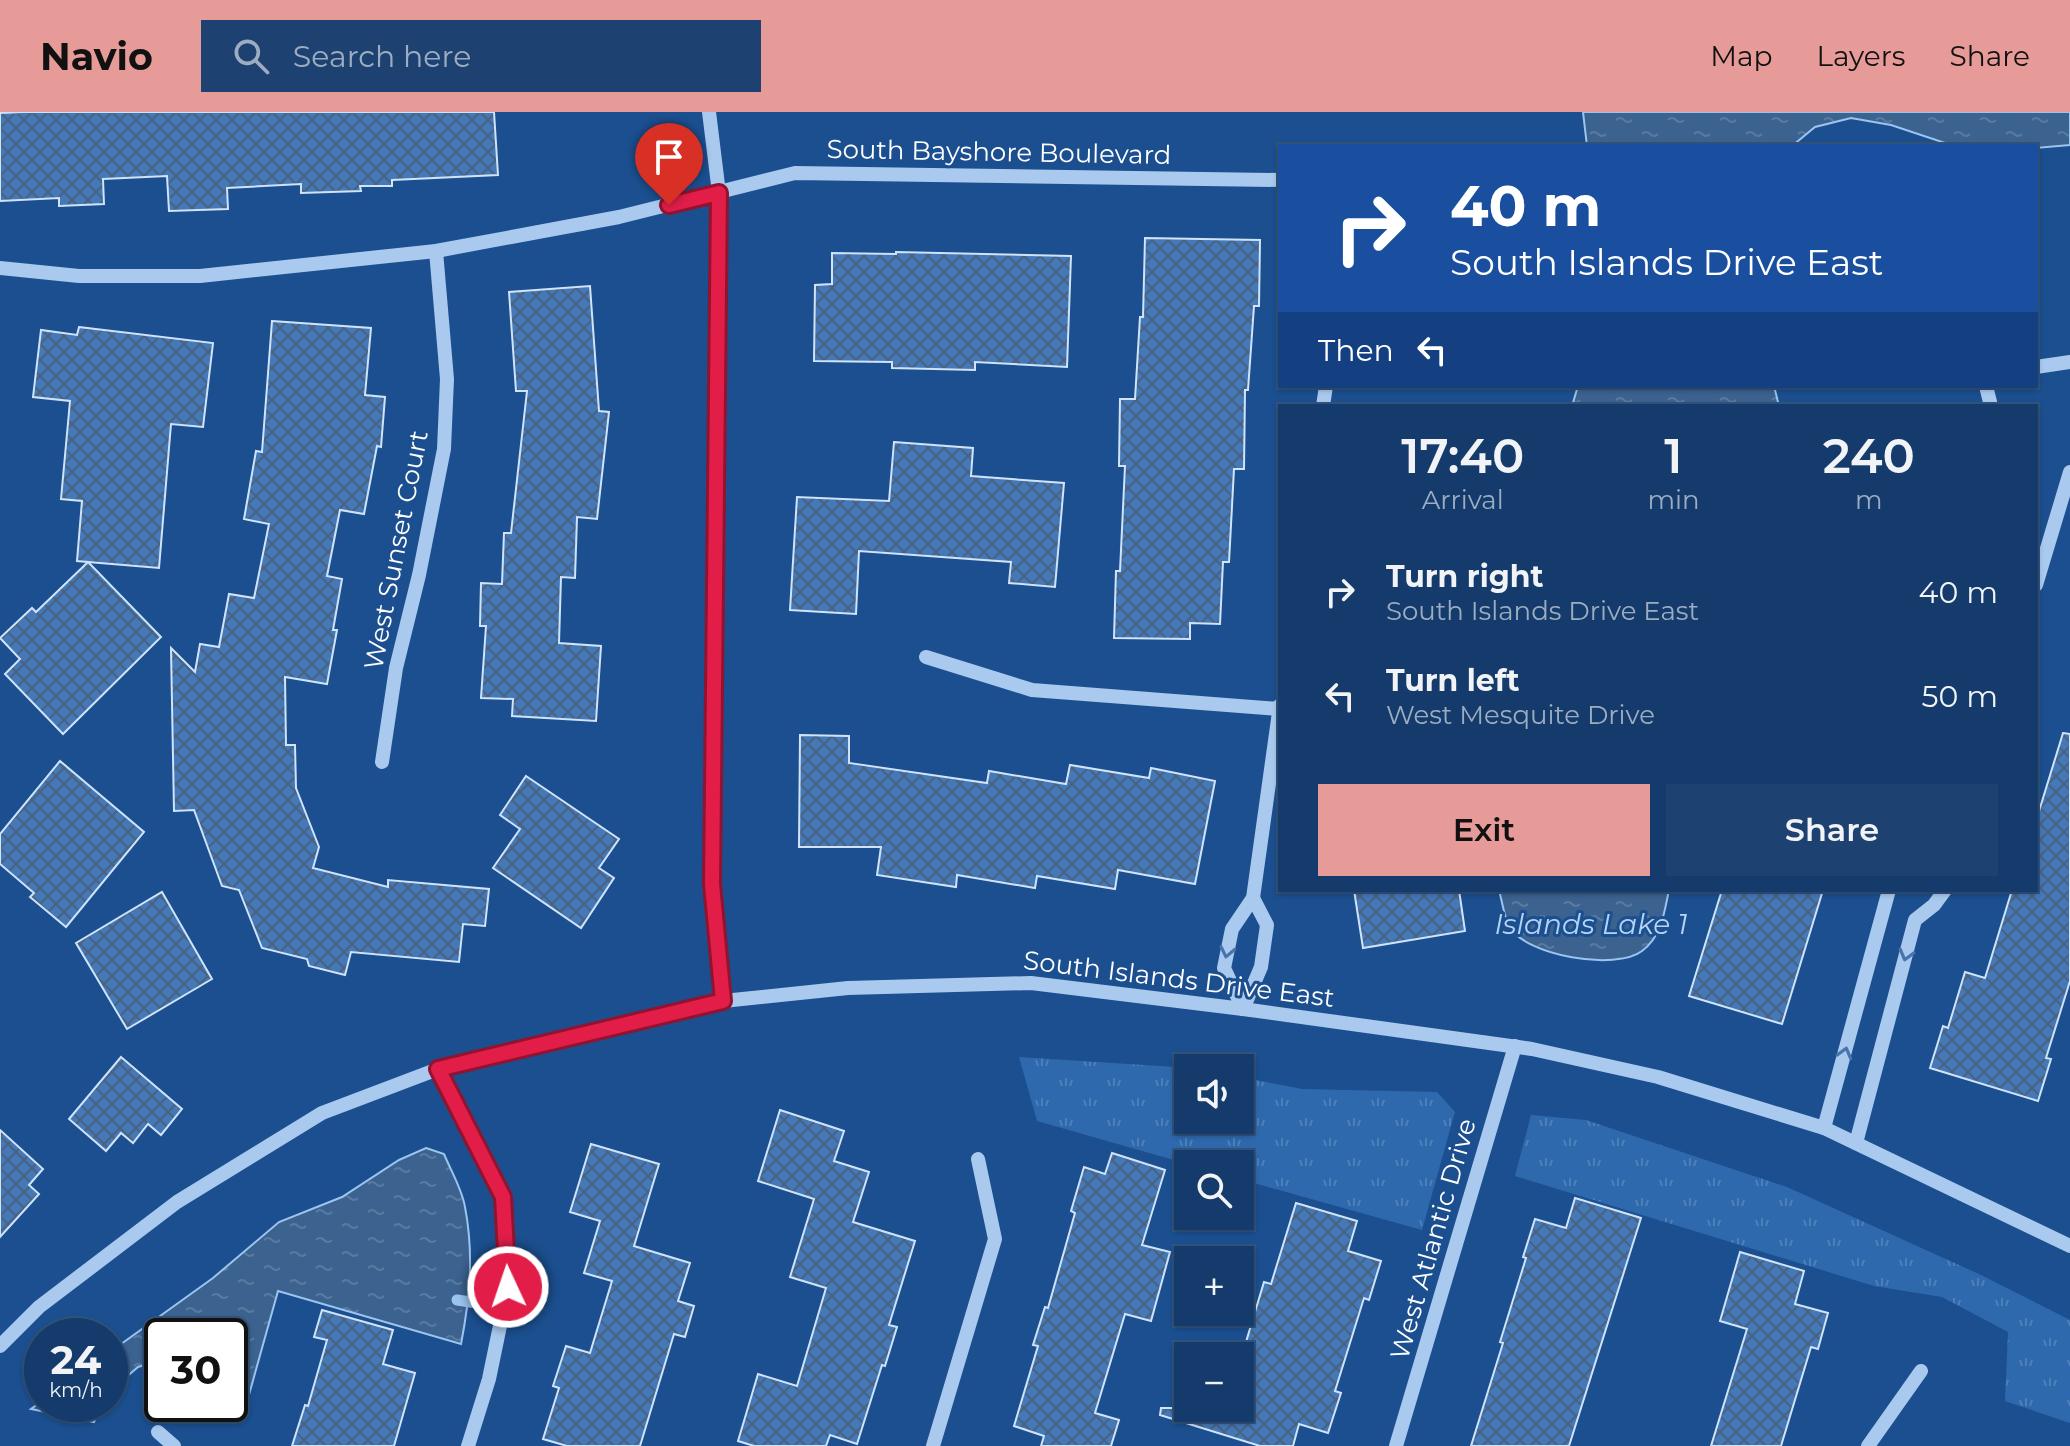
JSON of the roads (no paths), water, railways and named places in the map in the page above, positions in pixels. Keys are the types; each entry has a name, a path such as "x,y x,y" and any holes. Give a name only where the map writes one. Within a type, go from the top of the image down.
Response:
{"street":[{"path":"709,112 719,193 712,884 723,1001"},
{"name":"South Bayshore Boulevard","path":"0,268 79,276 200,276 436,251 619,217 795,173 1278,180"},
{"name":"West Sunset Court","path":"382,762 396,668 419,575 444,449 447,379 436,251"},
{"path":"2038,367 2070,362"},
{"path":"2038,578 2070,472"},
{"path":"926,657 1032,690 1278,707"},
{"path":"1243,1009 1224,968 1232,929 1253,898 1278,721"},
{"path":"1824,1128 1888,892"},
{"path":"1856,1143 1915,920 1934,905 1944,892"},
{"path":"1243,1009 1261,967 1267,925 1253,898"},
{"name":"South Islands Drive East","path":"0,1346 39,1307 177,1202 322,1113 438,1069 723,1001 848,988 1031,983 1515,1046 1658,1077 1824,1128 2070,1246"},
{"name":"West Atlantic Drive","path":"1396,1446 1515,1046"},
{"path":"438,1069 503,1197 508,1287 489,1379 468,1446"},
{"path":"933,1446 995,1239 978,1159"},
{"path":"1868,1446 1921,1371"},
{"path":"158,1432 174,1446"}],"water":[{"path":"1583,112 2070,112 2070,145 2038,148 2038,144 1948,144 1891,125 1851,118 1815,127 1794,144 1587,144"},
{"path":"1577,388 1774,388 1778,404 1573,404"},
{"name":"Islands Lake 1","path":"1500,892 1669,892 1661,924 1654,938 1642,951 1629,957 1593,960 1551,952 1518,937 1507,922"},
{"path":"426,1148 444,1154 459,1187 465,1207 470,1276 461,1344 278,1291 248,1398 248,1318 157,1318 213,1278 279,1222 342,1197 399,1160"},
{"path":"144,1328 144,1365 128,1376 128,1339"}],"waterway":[{"path":"457,1300 503,1307"}]}
